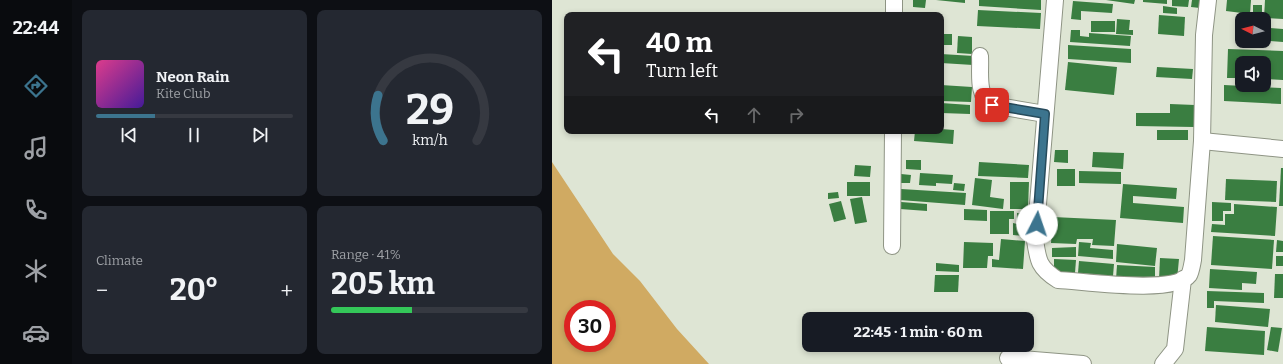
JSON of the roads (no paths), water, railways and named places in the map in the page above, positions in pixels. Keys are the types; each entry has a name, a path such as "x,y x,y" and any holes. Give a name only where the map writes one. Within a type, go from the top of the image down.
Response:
{"street":[{"path":"894,0 894,12"},
{"path":"1055,0 1035,240 1040,266 1048,274 1058,280 1154,287 1171,284 1189,275 1193,260 1202,140 1204,35 1208,0"},
{"path":"980,56 981,91 984,101 992,105 1045,114"},
{"path":"892,246 893,134"},
{"path":"1202,140 1283,149"},
{"path":"1163,364 1175,349 1183,279"},
{"path":"1008,358 1083,364"}]}
